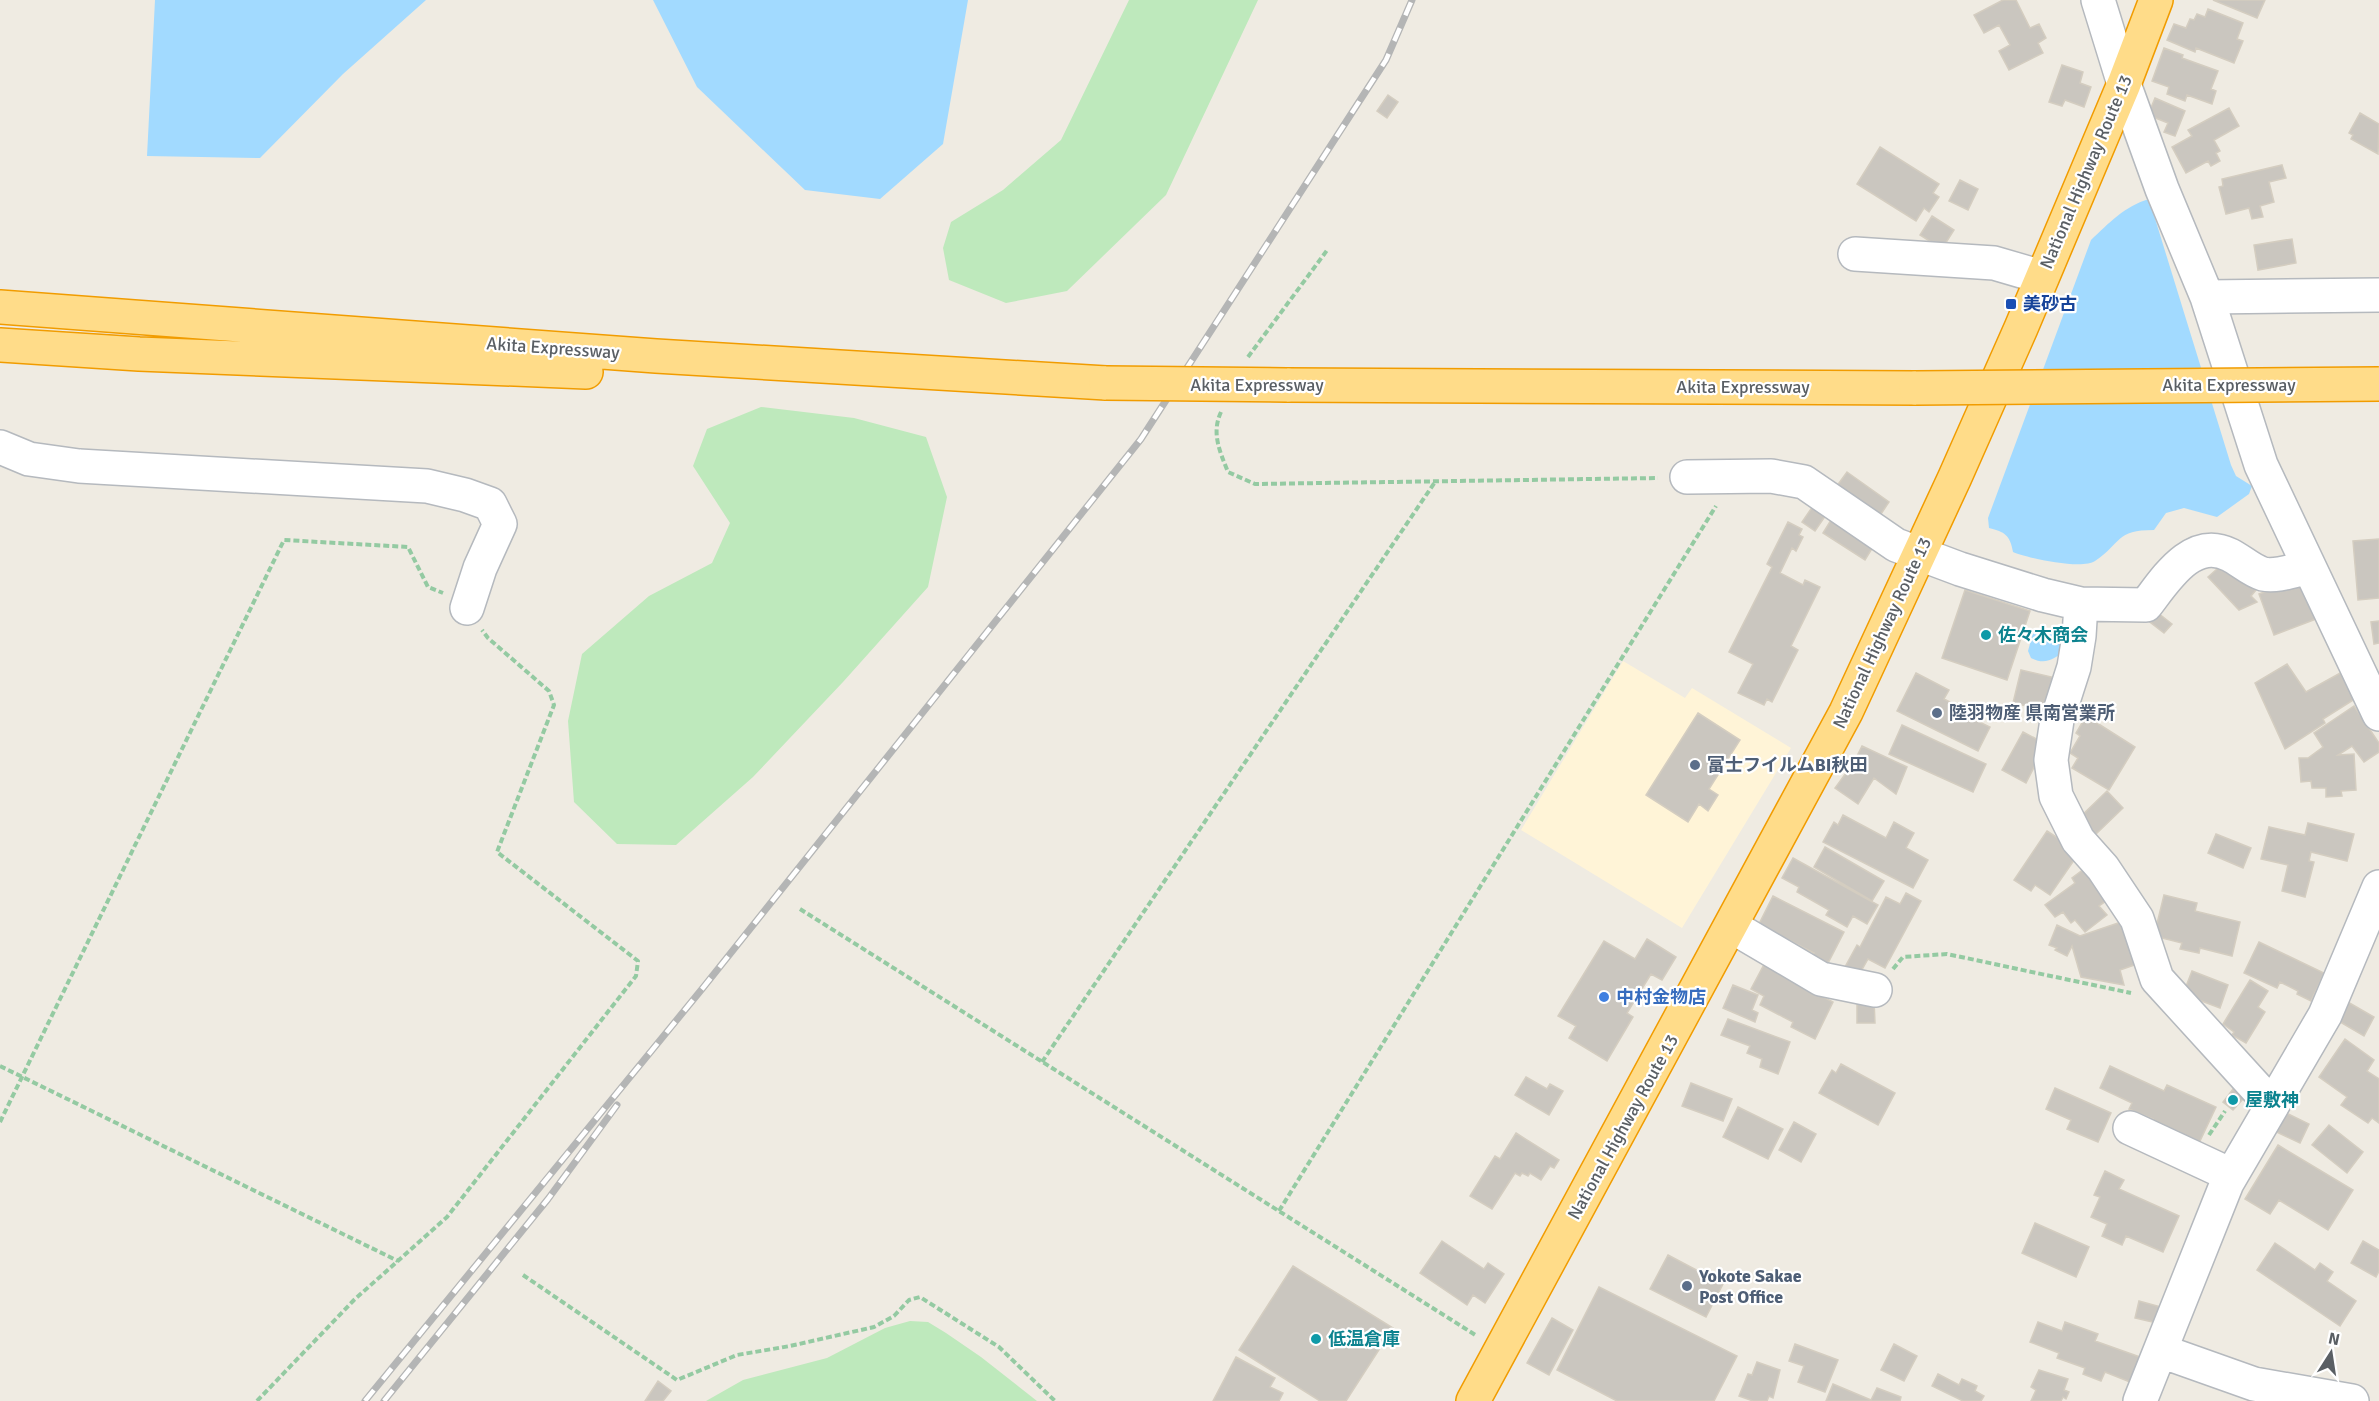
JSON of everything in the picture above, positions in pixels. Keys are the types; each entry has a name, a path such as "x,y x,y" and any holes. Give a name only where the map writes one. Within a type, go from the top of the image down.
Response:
{"highway":[{"name":"National Highway Route 13","path":"1473,1401 1846,712 1920,555 2042,277 2124,84 2156,0"},
{"name":"Akita Expressway","path":"0,307 656,356 1106,383"},
{"name":"Akita Expressway","path":"0,345 139,354 664,375 1106,383 1916,388 2379,384"}],"street":[{"path":"2098,0 2124,84 2162,189 2207,297 2261,465 2379,714"},
{"path":"1855,254 1994,263 2042,277"},
{"path":"2207,297 2379,295"},
{"path":"0,447 29,459 79,466 427,486 465,495 490,504 500,524 480,568 467,608"},
{"path":"1687,477 1771,476 1804,482 1896,545 2012,585 2081,604 2146,605 2173,570 2190,555 2215,549 2229,554 2262,574 2278,574 2309,567"},
{"path":"2081,604 2074,667 2057,720 2051,760 2056,796 2078,840 2103,867 2137,919 2157,979 2271,1104"},
{"path":"2140,1401 2231,1175 2325,1015 2379,887"},
{"path":"1731,926 1821,978 1875,990"},
{"path":"2130,1128 2231,1175"},
{"path":"2161,1351 2254,1384 2352,1401"}],"path":[{"path":"1247,357 1328,249"},
{"path":"1222,409 1217,420 1216,440 1228,472 1255,484 1687,477"},
{"path":"1279,1212 1733,478"},
{"path":"1042,1062 1435,482"},
{"path":"0,1122 284,540 408,547 428,587 463,601 488,638 549,691 554,705 497,852 638,961 636,976 447,1217 354,1300 257,1401"},
{"path":"800,909 1500,1351"},
{"path":"1875,990 1903,957 1947,954 2132,993"},
{"path":"0,1066 398,1261"},
{"path":"523,1275 677,1380 737,1355 874,1327 894,1316 909,1300 920,1297 999,1347 1055,1401"}],"shaded area":[{"path":"1623,661 1685,698 1692,688 1791,748 1682,928 1521,830"}],"green space":[{"path":"1129,0 1258,0 1166,195 1067,291 1006,303 949,280 943,248 951,222 1003,190 1061,140"},
{"path":"761,407 854,418 926,437 947,497 928,587 843,682 753,777 676,845 617,844 574,802 568,721 582,654 649,596 712,563 730,523 693,466 707,429"},
{"path":"910,1321 928,1322 946,1333 1037,1401 706,1401 743,1380 827,1358 885,1328"}],"water":[{"path":"155,0 426,0 343,74 260,158 147,156"},
{"path":"653,0 968,0 943,144 880,199 805,190 697,87"},
{"path":"2149,199 2231,465 2236,476 2252,486 2249,494 2217,517 2184,508 2166,513 2154,530 2125,535 2095,561 2088,563 2067,564 2013,552 2006,535 1989,528 1988,518 2091,240 2125,211"},
{"path":"2039,628 2065,640 2068,650 2046,661 2031,658 2028,651 2034,629"}],"building":[{"path":"2003,0 2016,0 2030,28 2039,24 2046,38 2038,43 2043,53 2009,70 1999,51 2010,45 1999,25 1984,33 1974,15"},
{"path":"2213,0 2265,0 2257,18"},
{"path":"2208,9 2243,23 2237,39 2243,41 2234,63 2196,48 2195,52 2167,40 2174,24 2186,28 2190,19 2194,20 2197,14 2205,17"},
{"path":"2164,48 2183,55 2182,58 2218,71 2211,89 2216,91 2212,104 2187,95 2185,101 2167,94 2169,87 2152,81"},
{"path":"2062,65 2083,72 2080,83 2091,87 2084,107 2065,100 2062,106 2049,102"},
{"path":"1388,95 1398,102 1387,118 1377,111"},
{"path":"2155,98 2185,111 2175,136 2164,132 2168,123 2148,115"},
{"path":"2229,108 2239,126 2214,140 2220,151 2216,153 2220,161 2211,166 2208,161 2186,173 2172,147 2192,136 2188,130"},
{"path":"2360,113 2379,124 2378,154 2351,139 2353,135 2349,133"},
{"path":"1880,147 1939,184 1933,193 1939,197 1929,212 1924,208 1916,221 1857,184"},
{"path":"2282,165 2286,178 2269,182 2274,202 2260,206 2263,217 2252,219 2249,208 2226,214 2219,187 2223,186 2222,179"},
{"path":"1960,180 1978,189 1968,210 1949,201"},
{"path":"1932,216 1954,230 1942,249 1920,235"},
{"path":"2292,239 2296,263 2258,270 2254,245"},
{"path":"1847,472 1889,502 1879,517 1836,487"},
{"path":"1813,506 1826,515 1815,531 1802,522"},
{"path":"1831,520 1873,547 1865,560 1823,533"},
{"path":"1788,522 1802,529 1799,535 1803,537 1796,551 1792,548 1780,573 1803,585 1805,580 1820,587 1791,646 1798,650 1772,702 1767,699 1764,705 1738,693 1753,664 1729,652 1772,567 1767,564"},
{"path":"2379,539 2379,598 2358,600 2353,541"},
{"path":"2226,561 2256,590 2251,596 2257,602 2239,610 2208,577"},
{"path":"2290,582 2304,586 2316,619 2274,635 2259,594"},
{"name":"佐々木商会","path":"1965,590 2030,611 2007,680 1942,658"},
{"path":"2153,609 2172,624 2164,633 2146,619"},
{"path":"2379,621 2379,643 2374,644 2371,622"},
{"path":"2287,664 2306,692 2342,672 2358,697 2323,719 2325,723 2285,749 2255,683"},
{"path":"2021,670 2060,679 2052,712 2013,703"},
{"name":"陸羽物産 県南営業所","path":"1916,673 1949,690 1944,699 1977,716 1975,720 1990,727 1978,751 1897,711"},
{"path":"2354,706 2379,743 2379,752 2364,762 2352,746 2338,755 2354,754 2356,790 2341,791 2342,796 2326,797 2326,788 2312,788 2311,781 2301,782 2299,758 2308,758 2323,747 2314,733"},
{"name":"富士フイルムBI秋田","path":"1698,713 1740,740 1709,789 1718,795 1708,811 1699,804 1688,822 1646,795"},
{"path":"2086,716 2135,747 2109,790 2072,768 2078,758 2070,753 2080,736 2076,733"},
{"path":"1902,725 1986,764 1973,792 1889,754"},
{"path":"2023,732 2046,744 2026,783 2002,770"},
{"path":"1862,746 1907,767 1896,794 1874,778 1858,804 1835,788 1854,762"},
{"path":"2107,791 2123,808 2094,836 2078,819"},
{"path":"1843,815 1886,838 1894,822 1914,833 1906,848 1928,860 1913,888 1823,842 1834,822 1838,825"},
{"path":"2308,823 2354,834 2347,861 2311,852 2309,861 2314,862 2305,897 2282,891 2288,865 2261,859 2269,827 2305,835"},
{"path":"2047,831 2073,848 2077,856 2050,895 2035,885 2031,891 2014,880"},
{"path":"2216,834 2251,848 2243,868 2208,853"},
{"path":"1825,847 1884,881 1872,901 1814,867"},
{"path":"1793,858 1878,905 1867,924 1853,916 1847,927 1826,915 1829,910 1797,892 1799,887 1782,878"},
{"path":"2088,866 2112,897 2099,906 2107,915 2085,932 2075,920 2071,923 2063,912 2055,917 2045,905 2075,883 2072,878"},
{"path":"1906,893 1921,901 1885,968 1868,959 1859,975 1845,967 1857,945 1860,947 1886,897 1900,904"},
{"path":"2164,895 2197,903 2195,911 2240,922 2232,956 2200,948 2199,953 2180,949 2182,943 2154,936"},
{"path":"1773,896 1844,932 1825,969 1809,961 1814,953 1787,939 1784,944 1756,930"},
{"path":"2124,921 2140,963 2120,970 2124,985 2081,977 2072,946 2067,956 2049,945 2057,925 2080,936"},
{"name":"中村金物店","path":"1647,939 1676,957 1662,980 1651,974 1627,1013 1633,1017 1607,1061 1569,1038 1576,1026 1558,1016 1604,941 1635,959"},
{"path":"2259,942 2324,973 2311,1001 2280,982 2277,988 2244,973"},
{"path":"1768,957 1789,968 1784,977 1833,1002 1815,1039 1791,1027 1793,1022 1760,1005 1764,996 1751,989"},
{"path":"2192,971 2228,985 2220,1008 2183,994"},
{"path":"2250,980 2268,991 2258,1007 2265,1012 2246,1043 2232,1035 2234,1032 2223,1024"},
{"path":"1733,985 1758,995 1752,1010 1758,1013 1755,1022 1723,1008"},
{"path":"1874,1000 1875,1023 1857,1023 1857,1001"},
{"path":"2346,1001 2374,1017 2364,1036 2335,1019"},
{"path":"1728,1019 1790,1042 1778,1074 1760,1067 1762,1059 1747,1053 1750,1046 1721,1035"},
{"path":"2345,1039 2374,1060 2367,1071 2379,1079 2379,1123 2372,1118 2368,1123 2341,1105 2347,1097 2319,1077"},
{"path":"1841,1064 1895,1093 1878,1125 1819,1093 1832,1070 1836,1073"},
{"path":"2110,1066 2164,1091 2167,1085 2216,1107 2199,1143 2150,1127 2153,1119 2129,1109 2132,1103 2100,1088"},
{"path":"1526,1077 1547,1089 1550,1084 1563,1091 1549,1115 1515,1095"},
{"path":"1691,1083 1732,1099 1723,1121 1682,1106"},
{"path":"2055,1088 2111,1113 2098,1142 2067,1129 2071,1120 2046,1109"},
{"name":"屋敷神","path":"2233,1089 2244,1098 2233,1110 2223,1102"},
{"path":"1738,1107 1783,1129 1768,1159 1723,1137"},
{"path":"2280,1110 2309,1124 2300,1143 2270,1129"},
{"path":"1794,1122 1816,1134 1801,1162 1779,1150"},
{"path":"2329,1125 2363,1152 2347,1173 2312,1145"},
{"path":"1516,1133 1559,1160 1554,1168 1550,1166 1541,1180 1530,1173 1528,1176 1522,1173 1520,1176 1515,1173 1492,1209 1470,1196 1495,1156 1500,1159"},
{"path":"2278,1145 2353,1190 2328,1230 2279,1200 2270,1214 2245,1199"},
{"path":"2105,1171 2124,1180 2119,1189 2179,1216 2163,1252 2126,1236 2122,1245 2102,1236 2107,1224 2091,1217 2100,1197 2094,1195"},
{"path":"2035,1223 2089,1247 2076,1277 2022,1253"},
{"path":"1442,1241 1484,1269 1488,1263 1504,1274 1485,1303 1473,1295 1467,1305 1420,1273"},
{"path":"2363,1241 2379,1250 2379,1271 2376,1277 2351,1263"},
{"path":"2275,1243 2315,1270 2320,1263 2333,1272 2327,1281 2356,1301 2340,1326 2257,1270"},
{"path":"1668,1255 1723,1284 1706,1317 1650,1289"},
{"name":"低温倉庫","path":"1293,1266 1393,1328 1346,1401 1320,1401 1239,1350"},
{"path":"1599,1287 1737,1356 1714,1401 1617,1401 1557,1370"},
{"path":"2139,1301 2161,1307 2157,1323 2135,1318"},
{"path":"1552,1318 1573,1330 1549,1375 1527,1363"},
{"path":"2038,1322 2062,1331 2065,1322 2098,1334 2095,1341 2140,1357 2130,1382 2105,1372 2101,1381 2083,1374 2085,1368 2057,1358 2059,1353 2030,1342"},
{"path":"1795,1344 1838,1360 1825,1392 1798,1382 1804,1366 1789,1361"},
{"path":"1894,1344 1917,1356 1904,1381 1881,1370"},
{"path":"1236,1357 1275,1378 1270,1387 1283,1393 1279,1401 1213,1401"},
{"path":"1757,1362 1780,1370 1773,1398 1769,1396 1767,1401 1753,1401 1739,1396 1748,1374 1752,1375"},
{"path":"2039,1370 2068,1379 2064,1390 2069,1392 2066,1399 2063,1397 2061,1401 2031,1401 2036,1390 2031,1387"},
{"path":"1938,1374 1959,1385 1962,1379 1977,1386 1975,1391 1984,1396 1981,1401 1963,1401 1932,1386"},
{"path":"658,1381 671,1391 663,1401 645,1401"},
{"path":"1833,1384 1871,1400 1877,1388 1901,1397 1900,1401 1826,1401"}],"railway":[{"path":"365,1401 702,989 1141,439 1386,60 1412,0"},
{"path":"384,1401 548,1199 617,1105"}],"place":[{"name":"美砂古","path":"2011,304"},
{"name":"佐々木商会","path":"1986,635"},
{"name":"陸羽物産 県南営業所","path":"1937,713"},
{"name":"富士フイルムBI秋田","path":"1695,765"},
{"name":"中村金物店","path":"1604,997"},
{"name":"屋敷神","path":"2233,1100"},
{"name":"Yokote Sakae Post Office","path":"1687,1286"},
{"name":"低温倉庫","path":"1316,1339"}]}
